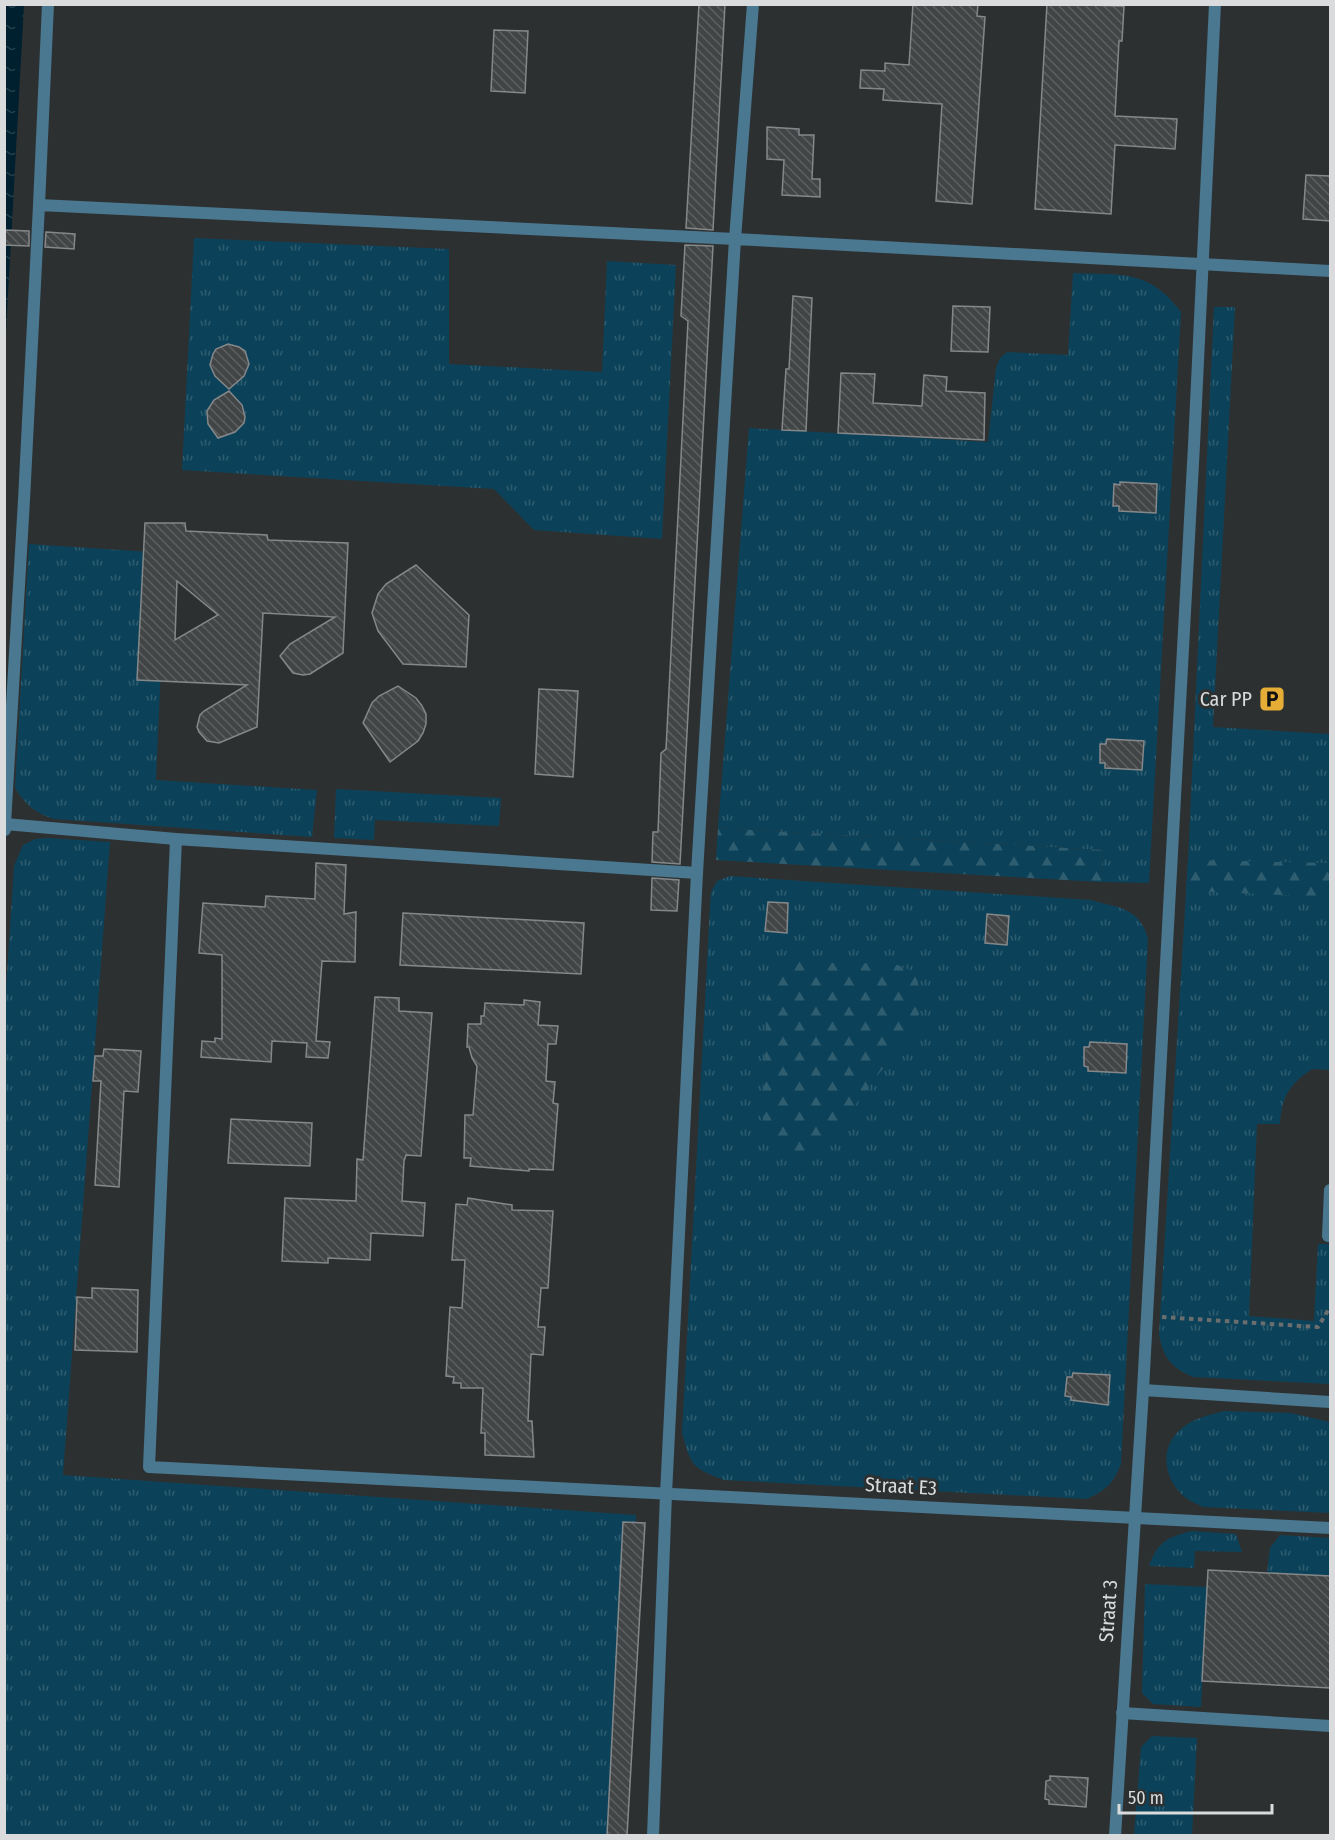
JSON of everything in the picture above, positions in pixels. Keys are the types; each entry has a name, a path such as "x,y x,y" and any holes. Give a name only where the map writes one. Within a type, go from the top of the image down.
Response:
{"lane":[{"path":"4,830 24,500 48,4"},
{"path":"653,1836 666,1494 697,873 735,239 753,4"},
{"name":"Straat 3","path":"1115,1836 1143,1390 1215,4"},
{"path":"39,205 1330,271"},
{"path":"5,824 176,839 697,873"},
{"name":"Straat E3","path":"176,839 149,1467 1330,1528"},
{"path":"1328,1236 1330,1190"},
{"path":"1143,1390 1330,1401"},
{"path":"1122,1713 1330,1726"}],"path":[{"path":"1147,1316 1318,1327 1330,1307"}],"green space":[{"path":"194,238 449,249 449,364 602,372 607,261 676,265 662,539 534,530 494,489 182,470"},
{"path":"1073,273 1120,275 1145,281 1169,298 1181,312 1149,883 1101,882 1102,850 718,828 749,428 988,442 996,368 1000,358 1007,352 1068,355"},
{"path":"1214,307 1235,307 1213,727 1330,734 1330,1070 1312,1069 1292,1086 1285,1099 1280,1124 1257,1124 1249,1316 1314,1321 1318,1244 1330,1244 1330,1384 1193,1377 1169,1361 1159,1334 1188,860"},
{"path":"29,544 166,553 156,780 317,790 312,837 54,819 41,814 27,804 15,788"},
{"path":"336,789 501,798 499,826 375,820 374,840 334,838"},
{"path":"718,828 1102,850 1101,882 716,860"},
{"path":"35,839 110,842 63,1475 636,1515 619,1835 5,1836 4,1021 14,866 23,845"},
{"path":"1188,860 1330,863 1330,897 1186,891"},
{"path":"730,876 1091,900 1126,910 1139,920 1144,928 1148,938 1121,1464 1112,1481 1099,1493 1087,1499 724,1480 699,1469 691,1459 682,1433 710,906 711,892 717,881"},
{"path":"795,962 895,964 915,972 921,995 918,1022 828,1141 801,1163 783,1153 768,1137 762,1114 767,998 776,975"},
{"path":"1224,1411 1291,1413 1330,1422 1330,1513 1203,1507 1179,1491 1169,1474 1167,1455 1169,1445 1181,1429 1191,1422"},
{"path":"1192,1531 1236,1534 1242,1552 1195,1551 1194,1568 1149,1566 1156,1551 1165,1541 1176,1535"},
{"path":"1280,1535 1330,1538 1330,1576 1267,1573 1270,1548"},
{"path":"1145,1584 1207,1587 1201,1707 1153,1704 1142,1693"},
{"path":"1152,1736 1197,1738 1192,1835 1134,1835 1141,1747"}],"water":[{"path":"5,5 24,5 5,350"}],"building":[{"path":"699,4 725,4 713,230 686,228"},
{"path":"913,4 978,4 977,16 985,17 972,204 936,201 942,104 883,100 884,89 860,88 861,70 885,71 885,63 909,65"},
{"path":"1047,4 1124,6 1122,41 1119,41 1115,116 1177,119 1175,149 1115,145 1111,214 1035,209"},
{"path":"494,30 528,31 525,93 491,91"},
{"path":"767,127 799,129 799,135 814,135 812,179 820,179 820,197 782,195 784,160 767,159"},
{"path":"1306,175 1330,176 1330,221 1303,219"},
{"path":"4,230 29,231 29,246 4,245"},
{"path":"46,232 75,234 74,249 45,247"},
{"path":"685,245 713,246 680,864 652,862 653,832 658,832 661,753 666,749 688,321 681,316"},
{"path":"793,296 812,298 806,431 782,430 786,369 789,369"},
{"path":"953,306 990,307 988,352 951,351"},
{"path":"228,344 245,351 249,364 244,376 229,389 215,376 210,365 216,349"},
{"path":"841,373 875,374 873,403 922,406 924,375 947,377 946,391 985,393 984,440 838,433"},
{"path":"229,391 242,405 244,423 235,432 218,438 208,424 207,411 214,400"},
{"path":"1120,482 1157,484 1156,513 1119,511 1119,506 1113,506 1114,484 1120,485"},
{"path":"145,523 185,523 186,531 267,535 268,540 348,543 343,653 310,674 293,673 280,656 290,644 335,617 263,613 257,727 219,743 207,741 197,727 200,715 204,711 247,685 137,680","holes":["177,581 218,615 175,640"]},
{"path":"416,565 469,615 466,667 403,664 378,631 372,613 378,594 386,584"},
{"path":"398,686 416,698 422,706 426,714 426,724 418,741 390,762 363,723 372,703 379,696"},
{"path":"539,689 578,691 573,777 535,774"},
{"path":"1107,739 1144,741 1142,770 1105,768 1105,763 1100,763 1100,744 1106,744"},
{"path":"316,863 346,865 344,914 356,912 355,962 322,961 316,1041 330,1042 328,1058 306,1057 307,1043 272,1041 271,1062 201,1057 202,1041 215,1042 215,1038 222,1039 222,955 199,953 203,903 265,907 266,896 315,899"},
{"path":"652,878 679,880 677,911 651,910"},
{"path":"768,902 788,903 787,933 765,931"},
{"path":"403,913 584,923 581,974 400,965"},
{"path":"987,914 1009,916 1007,945 985,943"},
{"path":"375,997 399,998 399,1011 432,1013 421,1156 406,1155 402,1201 425,1203 423,1236 371,1233 370,1260 328,1258 328,1263 282,1261 285,1198 356,1201 357,1159 363,1160"},
{"path":"524,1000 540,1002 538,1025 558,1026 556,1044 548,1044 546,1081 555,1082 553,1103 558,1104 553,1170 529,1169 529,1171 470,1166 471,1158 464,1158 465,1115 473,1115 477,1066 467,1047 468,1024 481,1024 485,1003 524,1005"},
{"path":"1090,1042 1127,1044 1126,1073 1088,1071 1088,1067 1084,1066 1084,1047 1089,1047"},
{"path":"104,1049 141,1051 138,1092 124,1091 119,1187 95,1185 101,1081 93,1081 95,1056 103,1056"},
{"path":"231,1119 312,1123 310,1166 228,1163"},
{"path":"468,1198 512,1205 512,1210 553,1211 548,1288 541,1288 538,1327 545,1327 543,1355 531,1354 528,1421 532,1421 534,1457 485,1455 485,1433 481,1433 483,1388 461,1388 461,1383 453,1383 454,1377 446,1376 450,1307 462,1308 465,1260 452,1260 456,1204 467,1205"},
{"path":"92,1288 138,1290 137,1352 75,1350 77,1297 92,1298"},
{"path":"1073,1373 1110,1375 1108,1405 1071,1400 1071,1397 1065,1396 1067,1377 1072,1377"},
{"path":"623,1522 645,1523 627,1836 607,1836"},
{"path":"1208,1570 1330,1576 1330,1688 1202,1681"},
{"path":"1050,1776 1088,1778 1086,1807 1049,1804 1049,1800 1045,1799 1046,1781 1050,1780"}],"place":[{"name":"Car PP","path":"1272,699"}]}
